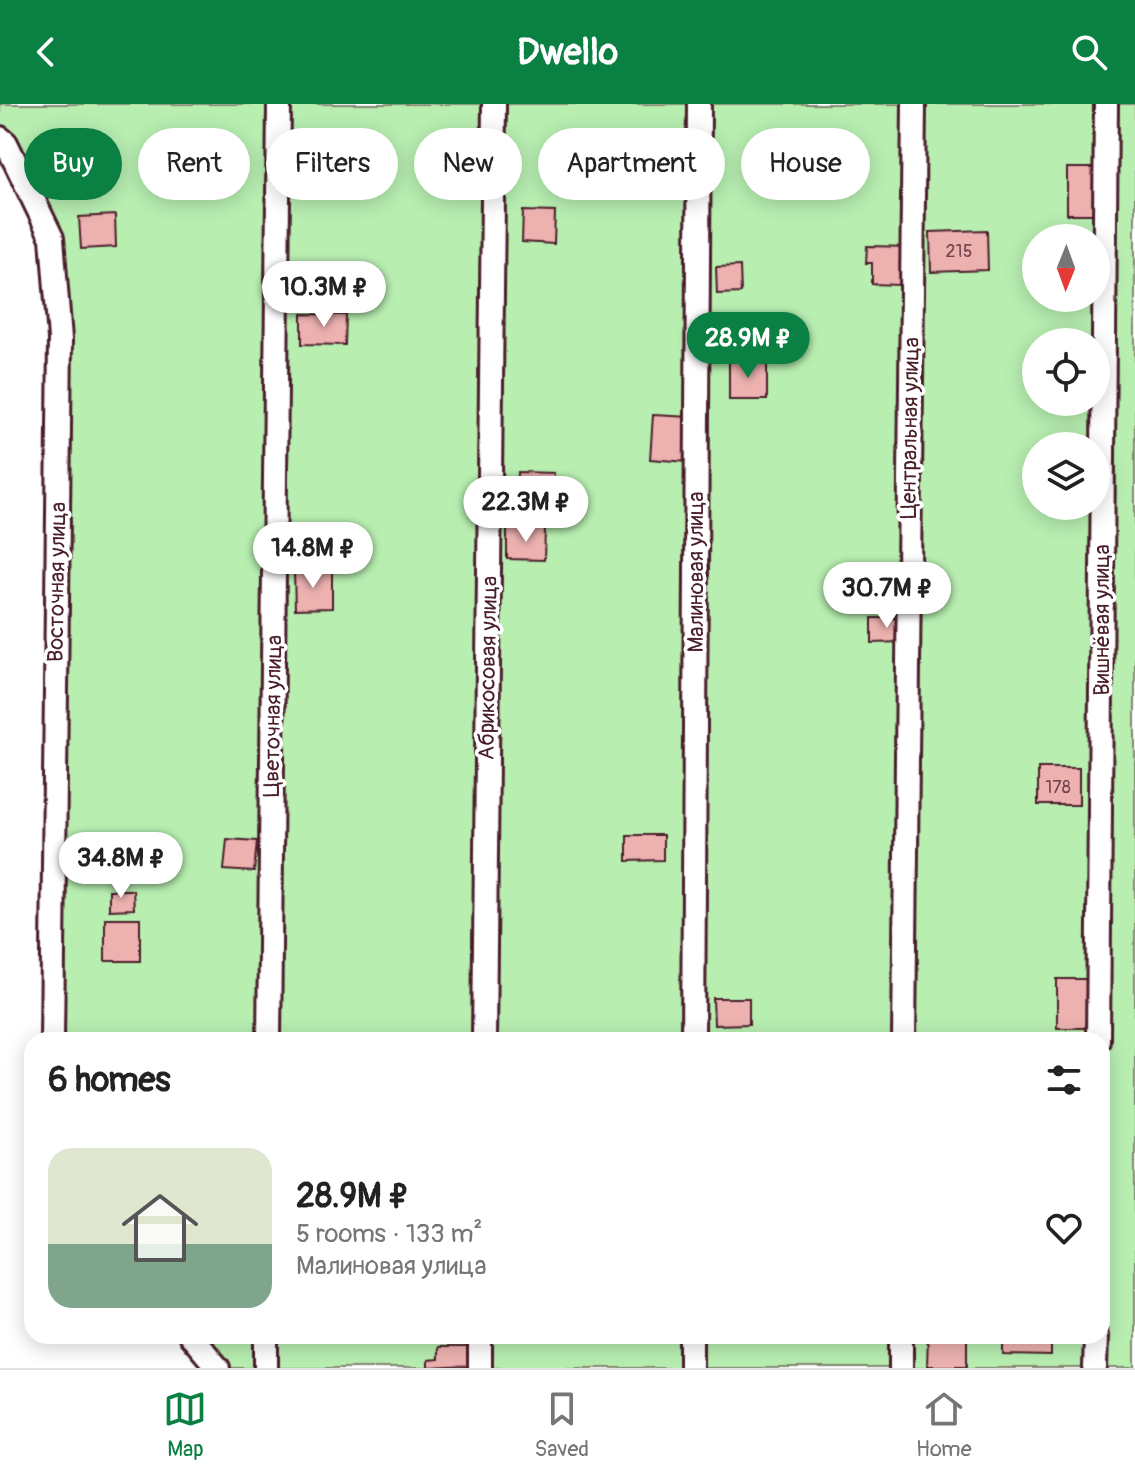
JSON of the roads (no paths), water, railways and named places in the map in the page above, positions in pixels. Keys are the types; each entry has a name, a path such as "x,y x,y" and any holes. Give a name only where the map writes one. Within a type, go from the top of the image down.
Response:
{"street":[{"name":"Цветочная улица","path":"269,1032 279,104"},
{"name":"Абрикосовая улица","path":"484,1032 494,104"},
{"name":"Малиновая улица","path":"693,1032 699,104"},
{"name":"Центральная улица","path":"904,1032 914,104"},
{"name":"Вишнёвая улица","path":"1098,1032 1106,104"},
{"name":"Восточная улица","path":"0,138 6,143 52,238 60,339 52,1032"},
{"path":"198,1344 218,1368"},
{"path":"266,1344 266,1368"},
{"path":"480,1344 480,1368"},
{"path":"691,1344 691,1368"},
{"path":"901,1344 901,1368"},
{"path":"1095,1368 1096,1344"}]}
